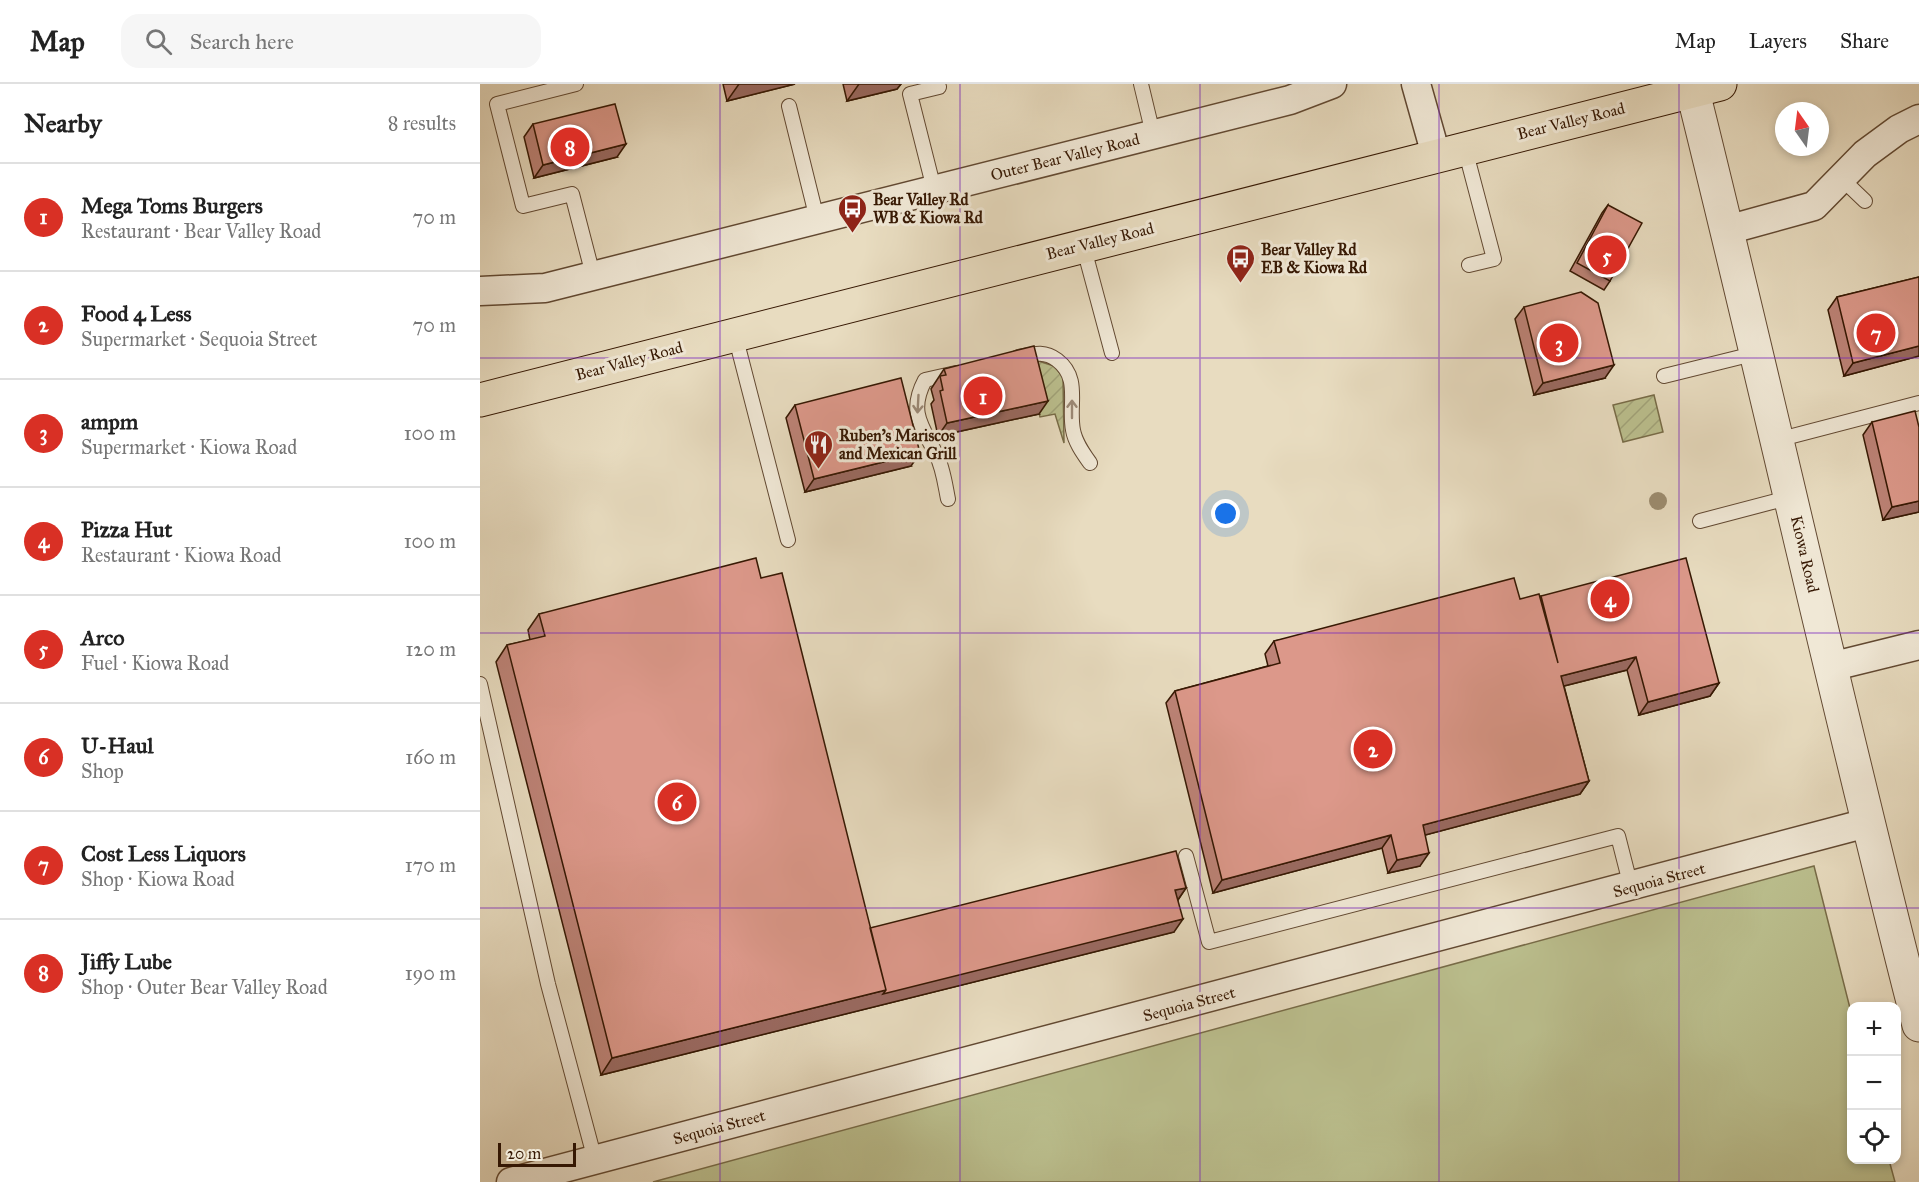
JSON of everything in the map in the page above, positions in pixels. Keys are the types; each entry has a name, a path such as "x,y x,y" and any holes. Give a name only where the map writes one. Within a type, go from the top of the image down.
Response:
{"main road":[{"name":"Bear Valley Road","path":"480,400 1701,86"}],"street":[{"name":"Outer Bear Valley Road","path":"480,291 545,288 1153,134 1288,92 1332,84"},
{"path":"1416,84 1450,151"},
{"name":"Kiowa Road","path":"1701,86 1727,230 1792,497 1867,824 1919,1024"},
{"path":"1727,230 1814,206 1865,154 1899,129 1919,119"},
{"path":"1830,667 1919,645"},
{"name":"Sequoia Street","path":"511,1182 1867,824"}],"lane":[{"path":"576,84 497,104 523,206 572,194 593,275"},
{"path":"934,189 910,94 939,87 938,84"},
{"path":"1141,84 1153,134"},
{"path":"789,106 817,219"},
{"path":"1450,151 1494,259 1469,265"},
{"path":"1842,178 1865,201"},
{"path":"1083,245 1112,353"},
{"path":"735,333 788,540"},
{"path":"999,362 1038,352 1053,357 1062,364 1071,378 1073,430 1079,447 1090,463"},
{"path":"1664,376 1757,353"},
{"path":"948,499 938,459 921,431 916,405 917,396 925,380 973,368"},
{"path":"1778,440 1919,403"},
{"path":"1700,521 1792,497"},
{"path":"480,684 548,984 594,1160"},
{"path":"1186,856 1209,942 1618,836 1631,887"}],"green space":[{"path":"1035,360 1054,366 1063,377 1064,443 1055,414 1040,417 1025,362"},
{"path":"1654,395 1663,432 1623,442 1613,405"},
{"path":"1814,866 1848,1002 1847,1164 1890,1164 1895,1182 653,1182"}],"building":[{"path":"615,104 626,144 543,165 533,124"},
{"path":"1608,205 1642,223 1610,281 1577,263"},
{"path":"1919,277 1919,346 1853,363 1837,297"},
{"path":"1581,292 1598,303 1614,365 1543,383 1524,307"},
{"path":"1034,346 1048,401 947,423 940,391 943,390 940,376 946,375 944,369"},
{"path":"901,378 920,453 814,479 795,405"},
{"path":"1915,411 1919,427 1919,501 1892,507 1872,422"},
{"path":"756,558 761,578 782,573 886,990 612,1058 507,645 545,636 539,614"},
{"path":"1686,558 1719,683 1648,702 1636,657 1561,676 1589,781 1423,825 1429,853 1397,860 1391,835 1222,880 1175,691 1280,663 1274,641 1514,578 1520,599 1539,594 1558,663 1541,596"},
{"path":"1176,851 1186,888 1175,890 1183,919 883,994 886,990 870,928"}],"place":[{"name":"Jiffy Lube","path":"570,147"},
{"name":"Bear Valley Rd WB & Kiowa Rd","path":"852,234"},
{"name":"Arco","path":"1607,255"},
{"name":"Bear Valley Rd EB & Kiowa Rd","path":"1240,284"},
{"name":"Cost Less Liquors","path":"1876,333"},
{"name":"ampm","path":"1559,343"},
{"name":"Mega Toms Burgers","path":"983,396"},
{"name":"Ruben's Mariscos and Mexican Grill","path":"818,470"},
{"name":"Pizza Hut","path":"1610,599"},
{"name":"Food 4 Less","path":"1373,749"},
{"name":"U-Haul","path":"677,802"}]}
